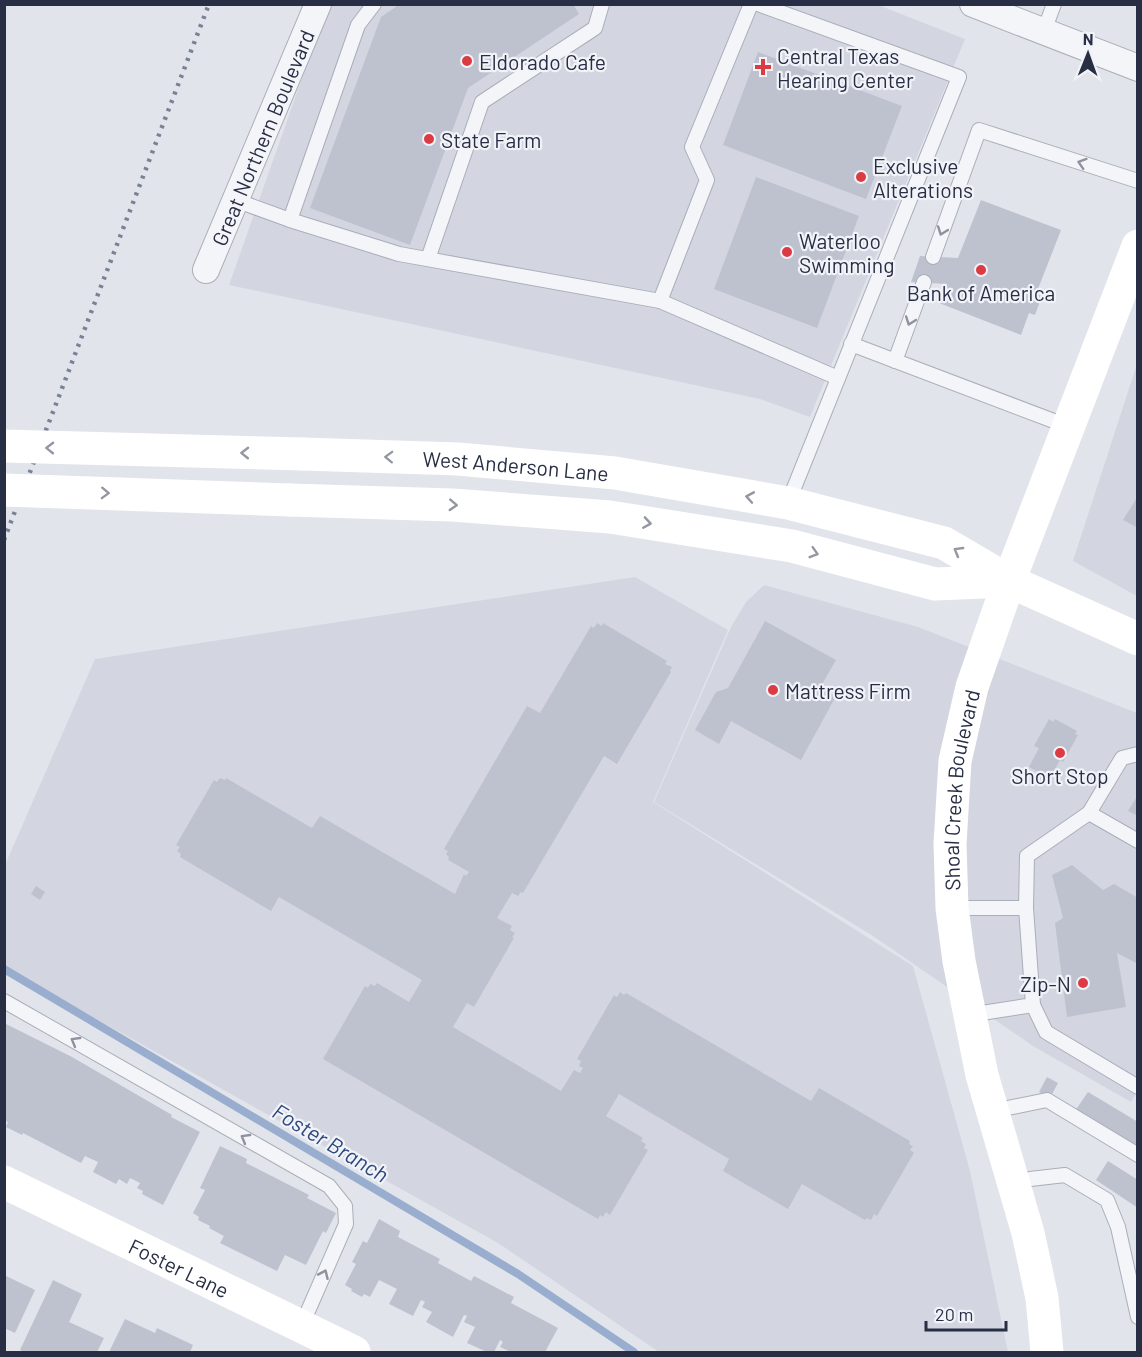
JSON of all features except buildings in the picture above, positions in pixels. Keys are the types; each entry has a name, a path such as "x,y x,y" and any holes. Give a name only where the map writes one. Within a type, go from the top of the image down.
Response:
{"main road":[{"name":"Shoal Creek Boulevard","path":"1047,1353 1042,1298 1028,1233 982,1076 959,961 952,908 950,844 956,761 972,687 1009,580 1137,246"},
{"name":"West Anderson Lane","path":"4,446 458,459 615,473 788,503 944,543 1009,580 1137,639"},
{"name":"West Anderson Lane","path":"4,490 452,505 610,517 792,546 934,585 1009,580"},
{"name":"Foster Lane","path":"4,1182 354,1353"}],"street":[{"name":"Great Northern Boulevard","path":"206,270 318,4"},
{"path":"973,4 1137,68"}],"lane":[{"path":"290,220 358,25 374,4"},
{"path":"428,260 482,102 595,28 602,4"},
{"path":"660,301 707,180 692,147 751,4"},
{"path":"758,4 959,77 788,503"},
{"path":"1044,31 1054,4"},
{"path":"933,257 979,129 1137,181"},
{"path":"235,200 399,254 660,301 838,378"},
{"path":"895,361 924,282"},
{"path":"851,344 1067,426"},
{"path":"1137,754 1122,758 1089,813 1027,856 1026,908 1033,1005 1046,1032 1137,1087"},
{"path":"1089,813 1137,841"},
{"path":"952,908 1026,908"},
{"path":"4,1001 329,1186 345,1206 346,1224 301,1327"},
{"path":"969,1015 1033,1005"},
{"path":"993,1111 1047,1100 1137,1155"},
{"path":"1013,1181 1065,1175 1107,1200 1118,1227 1137,1317"}],"shaded area":[{"path":"328,5 878,5 965,39 810,417 760,399 229,285"},
{"path":"1137,364 1137,596 1073,561"},
{"path":"635,577 728,630 653,802 913,966 970,1171 1008,1352 659,1352 498,1243 5,968 5,865 95,659"},
{"path":"764,585 918,627 1137,713 1138,1090 1131,1102 1033,1046 873,936 654,802 731,627 746,602"}],"waterway":[{"name":"Foster Branch","path":"4,969 518,1274 634,1352"}],"railway":[{"path":"4,540 209,4"}],"place":[{"name":"Eldorado Cafe","path":"467,61"},
{"name":"Central Texas Hearing Center","path":"763,67"},
{"name":"State Farm","path":"429,139"},
{"name":"Exclusive Alterations","path":"861,177"},
{"name":"Waterloo Swimming","path":"787,252"},
{"name":"Bank of America","path":"981,270"},
{"name":"Mattress Firm","path":"773,690"},
{"name":"Short Stop","path":"1060,753"},
{"name":"Zip-N","path":"1083,983"}]}
